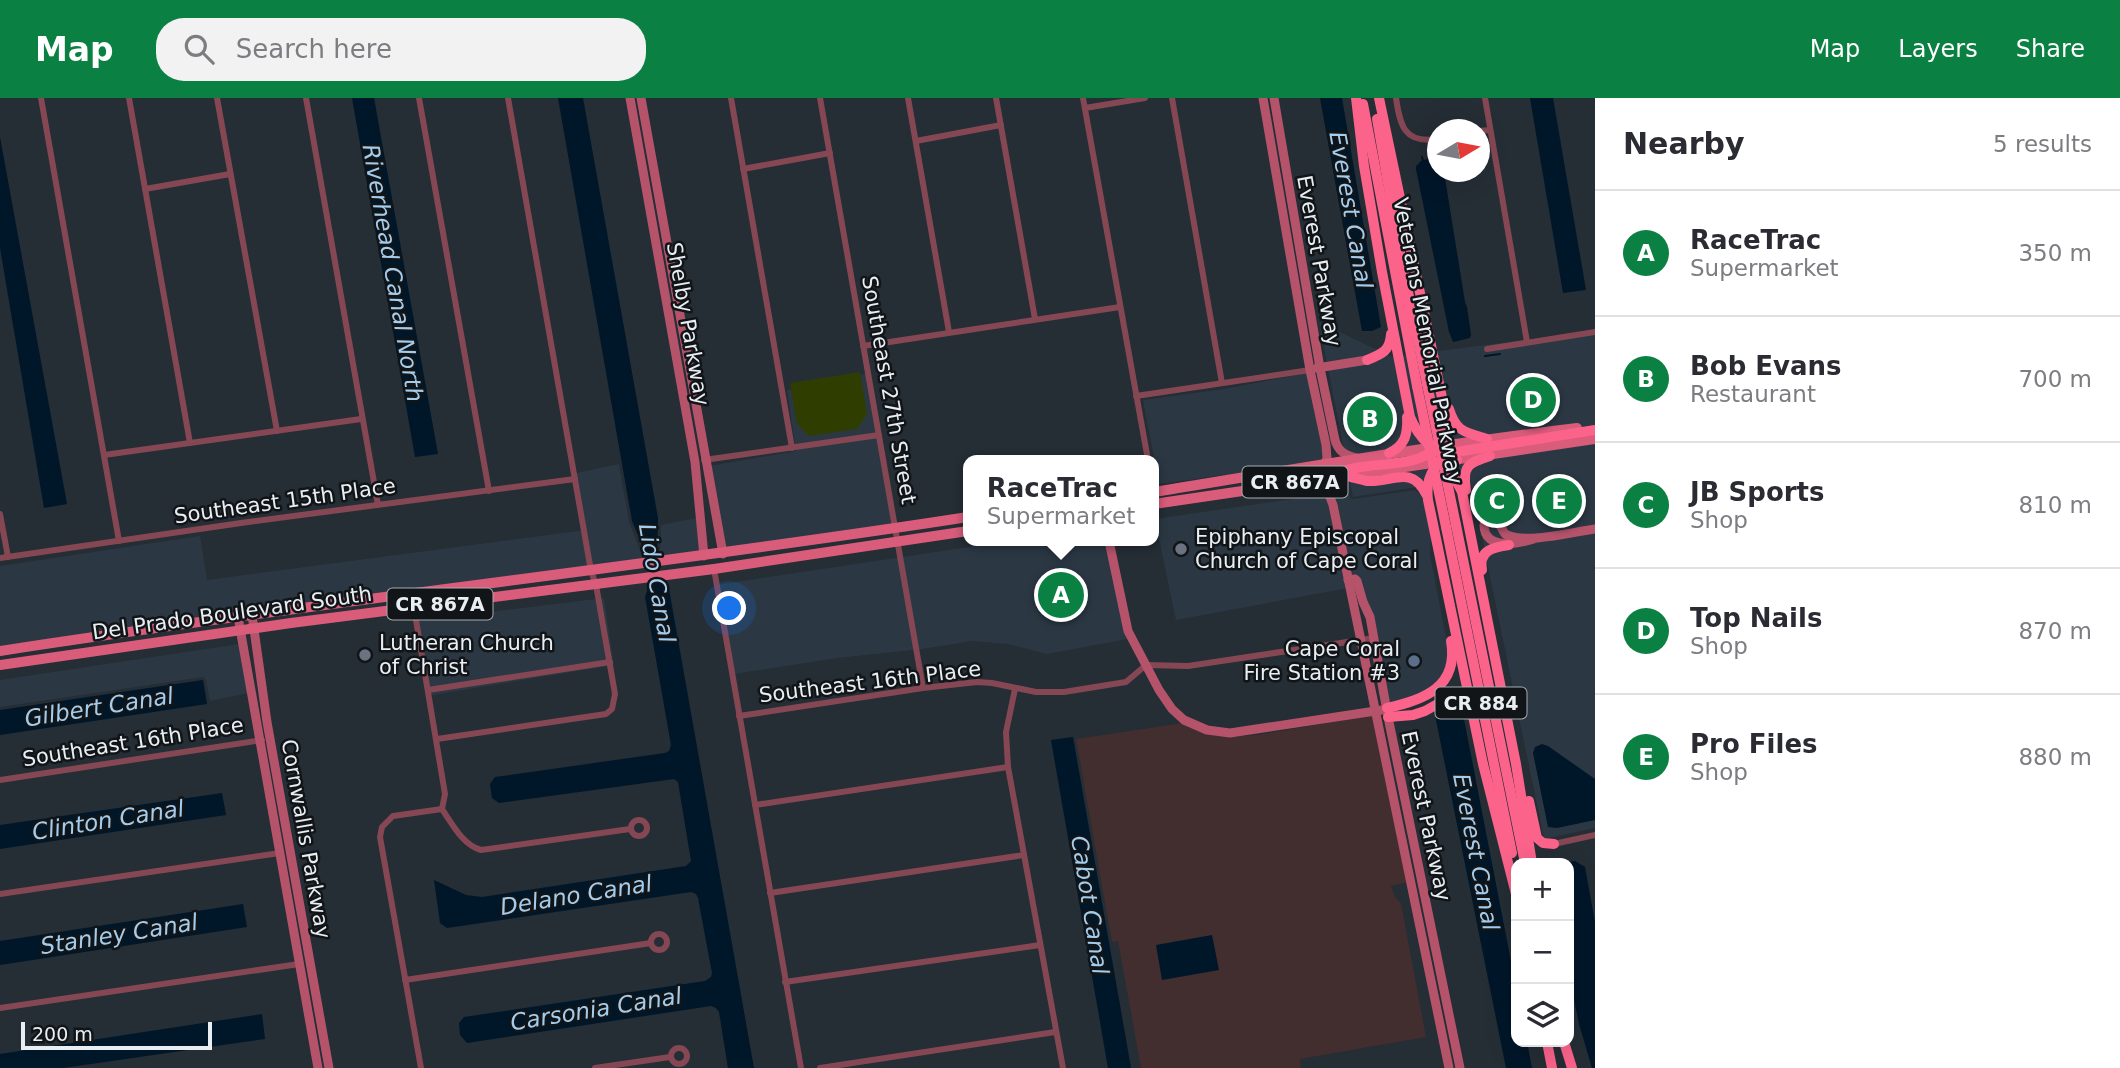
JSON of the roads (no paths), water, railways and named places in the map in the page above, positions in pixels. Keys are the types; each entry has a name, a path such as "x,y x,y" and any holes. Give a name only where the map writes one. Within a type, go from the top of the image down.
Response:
{"highway":[{"path":"1356,98 1364,166 1407,404 1414,428 1444,461 1462,492 1534,858"},
{"name":"Veterans Memorial Parkway","path":"1362,98 1386,231 1524,858"},
{"name":"Veterans Memorial Parkway","path":"1373,98 1422,385"},
{"path":"1312,480 1344,471 1416,459 1432,449 1442,435 1446,419 1379,98"},
{"path":"1367,360 1388,349 1392,323"},
{"path":"1367,360 1388,360 1402,376"},
{"path":"1404,390 1417,410 1434,410 1439,404 1437,373"},
{"path":"1437,373 1453,422 1465,433 1487,439"},
{"path":"1389,453 1401,447 1407,433 1407,404"},
{"path":"1483,764 1428,500 1428,482 1432,470 1463,450 1595,428"},
{"path":"1414,450 1432,449"},
{"path":"1475,555 1474,530 1464,473 1473,463 1490,456"},
{"path":"1351,477 1368,481 1409,477 1421,485 1428,500"},
{"path":"1432,521 1435,505 1449,500 1460,504 1467,520"},
{"name":"Veterans Memorial Parkway","path":"1451,526 1512,858"},
{"path":"1384,712 1432,694 1450,666 1452,646 1434,555 1435,535"},
{"path":"1490,635 1490,608 1482,560 1491,549 1509,545"},
{"path":"1502,688 1518,743 1536,834 1543,842 1554,844"},
{"path":"1384,712 1413,715 1450,697 1458,698 1465,704 1511,874"},
{"path":"1538,858 1543,849 1554,844"},
{"path":"1548,1047 1552,1068"},
{"path":"1565,1047 1570,1068"}],"main road":[{"path":"1432,449 1487,439 1595,428"},
{"name":"CR 867A","path":"1159,503 1595,439"},
{"name":"CR 867A","path":"1159,491 1414,450"},
{"name":"Del Prado Boulevard South","path":"0,651 252,615 723,554 963,518"},
{"name":"Del Prado Boulevard South","path":"0,665 254,628 714,569 963,532"},
{"path":"714,569 730,558 758,554 771,547"},
{"path":"668,575 681,567 705,563 723,554"},
{"path":"414,608 423,598 448,589"}],"street":[{"path":"41,98 119,541"},
{"path":"129,98 190,443"},
{"path":"217,98 277,431"},
{"path":"306,98 378,505"},
{"path":"419,98 489,491"},
{"path":"437,739 606,713 612,709 615,694 508,98"},
{"name":"Shelby Parkway","path":"630,98 700,461 723,554"},
{"name":"Shelby Parkway","path":"641,98 700,461 704,556"},
{"path":"731,98 792,448"},
{"name":"Southeast 27th Street","path":"820,98 923,688"},
{"path":"908,98 949,332"},
{"path":"996,98 1035,319"},
{"path":"1083,98 1147,455"},
{"path":"1085,108 1145,98"},
{"path":"1172,98 1222,383"},
{"name":"Everest Parkway","path":"1263,98 1315,369 1336,444 1343,454 1357,458"},
{"name":"Everest Parkway","path":"1273,98 1326,446 1325,464"},
{"path":"1396,98 1400,121 1406,132 1427,140"},
{"path":"1485,98 1488,119"},
{"path":"916,141 1001,125"},
{"path":"1490,130 1527,342"},
{"path":"1272,150 1282,148"},
{"path":"743,169 830,153"},
{"path":"145,189 230,174"},
{"path":"863,346 1120,307"},
{"path":"1487,348 1595,332"},
{"path":"1136,396 1367,360"},
{"path":"104,455 362,419"},
{"path":"700,461 879,435"},
{"name":"Southeast 15th Place","path":"4,557 575,480"},
{"name":"Everest Parkway","path":"1312,480 1324,484 1331,498 1362,640 1384,712"},
{"path":"0,514 4,557"},
{"path":"1537,538 1513,538 1506,534 1498,522 1492,520 1485,523 1484,532 1488,537 1509,545 1595,529"},
{"path":"1111,546 1128,631 1167,703 1178,715 1200,727 1230,733 1384,712"},
{"path":"714,569 801,1068"},
{"name":"Everest Parkway","path":"1348,580 1357,581 1370,617 1384,712 1450,1047 1449,1068"},
{"path":"414,608 445,794 442,809 467,843 481,850 630,829"},
{"name":"Cornwallis Parkway","path":"252,615 280,853 318,1068"},
{"name":"Cornwallis Parkway","path":"238,617 291,851 329,1068"},
{"path":"1146,666 1188,666 1374,638"},
{"path":"428,690 610,662"},
{"name":"Southeast 16th Place","path":"739,716 923,688 984,682 1015,689 1054,693 1126,682 1146,666"},
{"path":"1015,689 1006,732 1008,767 1063,1068"},
{"name":"Southeast 16th Place","path":"0,780 265,739"},
{"path":"755,805 1008,767"},
{"path":"421,1068 381,844 382,827 393,816 442,809"},
{"path":"1554,844 1595,835"},
{"path":"0,894 291,851"},
{"path":"771,893 1024,855"},
{"path":"405,980 651,943"},
{"path":"785,982 1040,945"},
{"path":"0,1008 310,962"},
{"path":"820,1068 1055,1032"},
{"name":"Everest Parkway","path":"1450,1047 1460,1068"},
{"path":"595,1068 670,1057"}],"water":[{"name":"Riverhead Canal North","path":"352,98 374,98 438,454 415,457"},
{"path":"558,98 583,98 658,518 657,554 661,582 669,589 754,1068 728,1068 719,1012 711,1006 467,1043 460,1035 459,1023 464,1017 705,981 712,973 698,898 691,892 447,928 440,923 434,880 466,895 482,897 686,866 691,861 678,782 674,779 499,803 492,798 490,784 495,777 665,753 671,745 645,597 648,568 632,521"},
{"name":"Everest Canal","path":"1320,98 1342,98 1381,327 1372,331 1362,331"},
{"path":"1530,98 1553,98 1586,290 1563,293"},
{"path":"0,137 67,504 44,508 0,248"},
{"path":"1427,159 1427,182 1446,182 1471,335 1470,338 1453,342 1416,169 1421,161"},
{"name":"Gilbert Canal","path":"203,680 207,704 0,735 0,710"},
{"name":"Everest Canal","path":"1459,710 1463,714 1511,961 1511,1047 1528,1047 1532,1068 1506,1068 1435,715"},
{"name":"Cabot Canal","path":"1073,737 1131,1068 1108,1068 1051,740"},
{"path":"1542,744 1595,779 1595,820 1557,828 1548,827 1533,753 1535,747"},
{"name":"Clinton Canal","path":"222,793 226,815 0,849 0,825"},
{"path":"1574,861 1585,867 1595,922 1595,1068 1592,1068 1574,1000"},
{"name":"Stanley Canal","path":"243,904 247,927 0,965 0,941"},
{"path":"1212,935 1219,970 1162,980 1156,945"},
{"path":"262,1014 265,1039 63,1068 0,1068 0,1054"}],"waterway":[{"path":"1422,157 1423,161"},
{"path":"1485,356 1500,354"}],"place":[{"name":"Top Nails","path":"1533,400"},
{"name":"Bob Evans","path":"1370,419"},
{"name":"JB Sports","path":"1497,501"},
{"name":"Pro Files","path":"1559,501"},
{"name":"Epiphany Episcopal Church of Cape Coral","path":"1181,549"},
{"name":"RaceTrac","path":"1061,595"},
{"name":"Lutheran Church of Christ","path":"365,655"},
{"name":"Cape Coral Fire Station #3","path":"1414,661"}],"water label":[{"name":"Lido Canal","path":"657,583"},
{"name":"Delano Canal","path":"576,895"},
{"name":"Carsonia Canal","path":"596,1009"}]}
